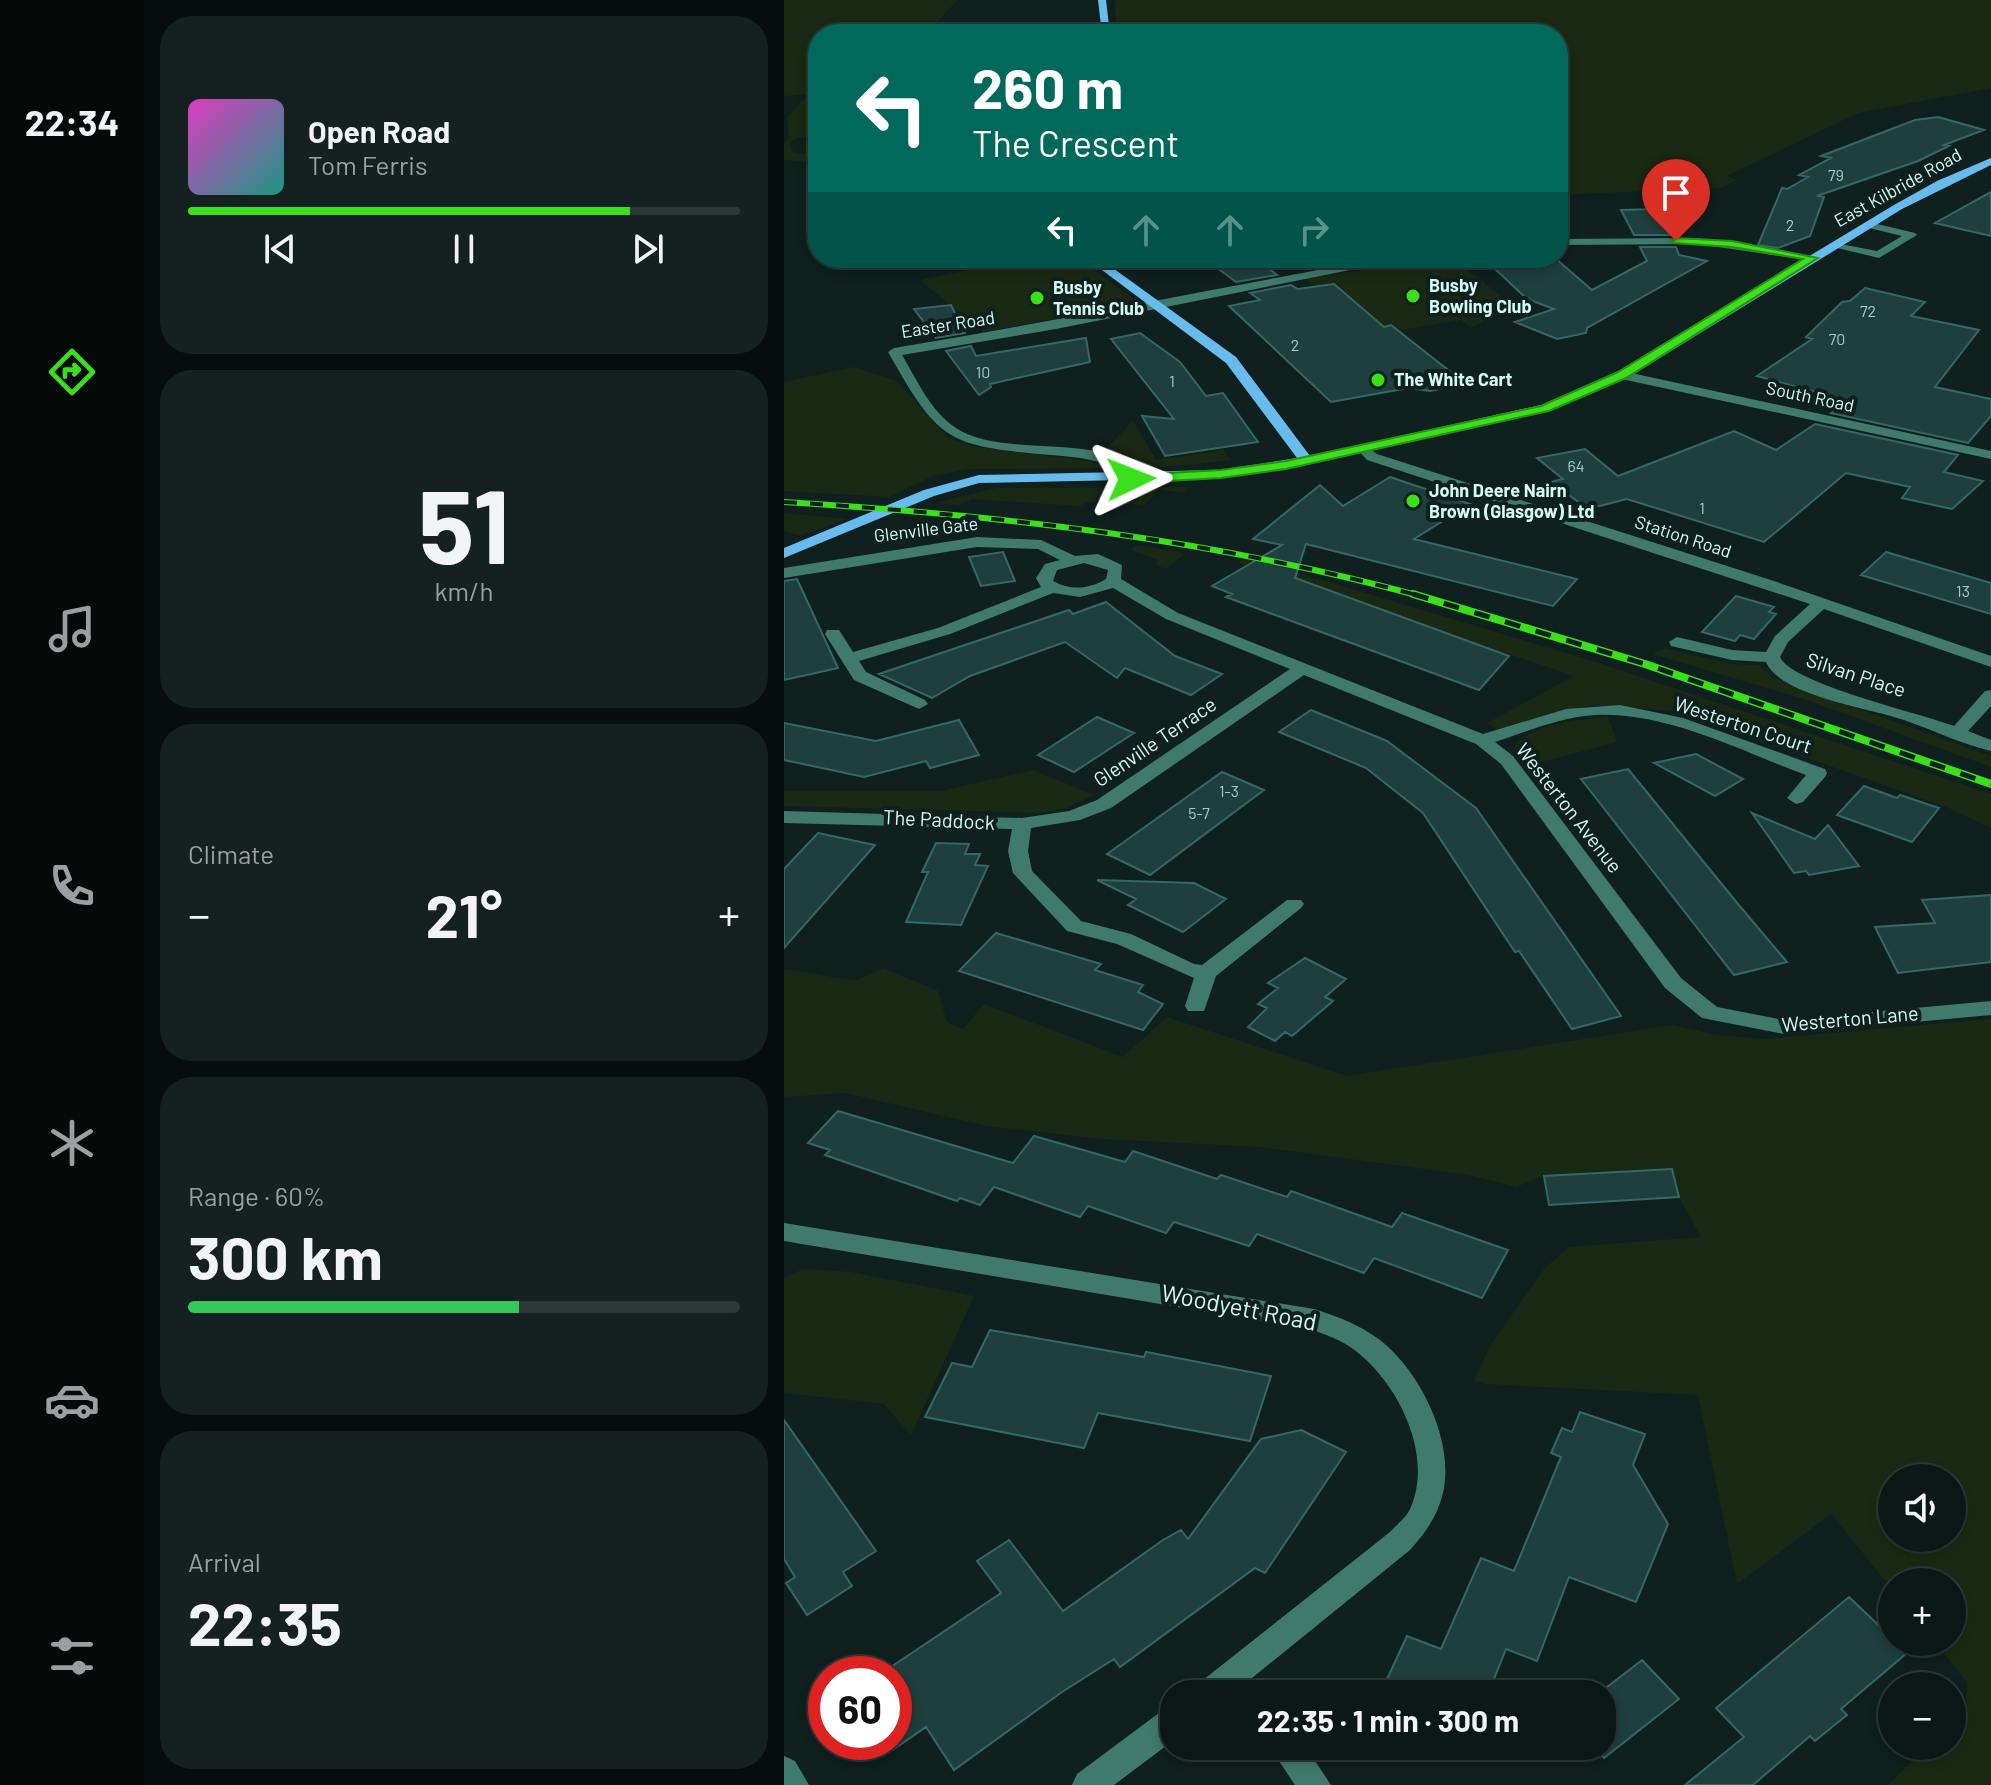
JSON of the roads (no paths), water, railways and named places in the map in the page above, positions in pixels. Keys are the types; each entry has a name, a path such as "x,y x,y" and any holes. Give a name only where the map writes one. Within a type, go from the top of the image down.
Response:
{"main road":[{"path":"1102,0 1105,24"},
{"name":"East Kilbride Road","path":"784,553 958,483 979,479 1131,479 1221,474 1306,461 1545,408 1622,375 1941,183 1991,161"},
{"path":"1105,268 1196,331 1231,360 1306,461"}],"street":[{"path":"1835,246 1879,255 1911,235 1869,225"},
{"path":"1568,242 1698,241 1813,258"},
{"path":"1153,304 1349,268"},
{"name":"Easter Road","path":"1131,479 1132,471 1126,466 1103,458 982,444 950,431 911,381 894,352 1056,325 1153,304"},
{"name":"South Road","path":"1622,375 1991,455"},
{"name":"Station Road","path":"1364,449 1372,457 1991,662"},
{"name":"Glenville Gate","path":"784,573 836,562 977,542 1041,545 1070,559 1109,562 1116,568 1113,581"},
{"path":"1053,588 1044,578 1046,573 1070,559"},
{"path":"848,659 944,631 1053,588 1085,592 1113,581"},
{"name":"Westerton Avenue","path":"1113,581 1172,616 1482,740 1507,760 1673,983 1710,1013"},
{"name":"Silvan Place","path":"1820,604 1781,640 1772,657 1777,669 1814,689 1991,746"},
{"path":"833,634 860,676 871,684 919,704"},
{"path":"1677,642 1732,655 1772,657"},
{"name":"Glenville Terrace","path":"1022,824 1073,816 1104,804 1302,669"},
{"path":"1957,733 1991,695"},
{"name":"Westerton Court","path":"1482,740 1573,714 1596,710 1624,711 1701,730 1818,773 1796,798"},
{"name":"The Paddock","path":"784,817 1022,824 1018,851 1023,873 1074,926 1124,939 1189,970 1206,973"},
{"path":"1196,1006 1206,973 1294,904"},
{"name":"Westerton Lane","path":"1710,1013 1784,1027 1991,1008"},
{"name":"Woodyett Road","path":"784,1232 1314,1319 1356,1337 1384,1360 1416,1406 1426,1435 1433,1476 1423,1514 1400,1541 1238,1680"},
{"path":"1088,1785 1160,1731"},
{"path":"1296,1760 1315,1785"},
{"path":"784,1772 793,1785"}],"railway":[{"path":"784,502 945,514 1105,532 1263,559 1418,595"},
{"path":"1413,594 1418,595"},
{"path":"1418,595 1645,664 1991,784"}],"place":[{"name":"Busby Bowling Club","path":"1413,296"},
{"name":"Busby Tennis Club","path":"1037,298"},
{"name":"The White Cart","path":"1378,380"},
{"name":"John Deere Nairn Brown (Glasgow) Ltd","path":"1413,501"}]}
